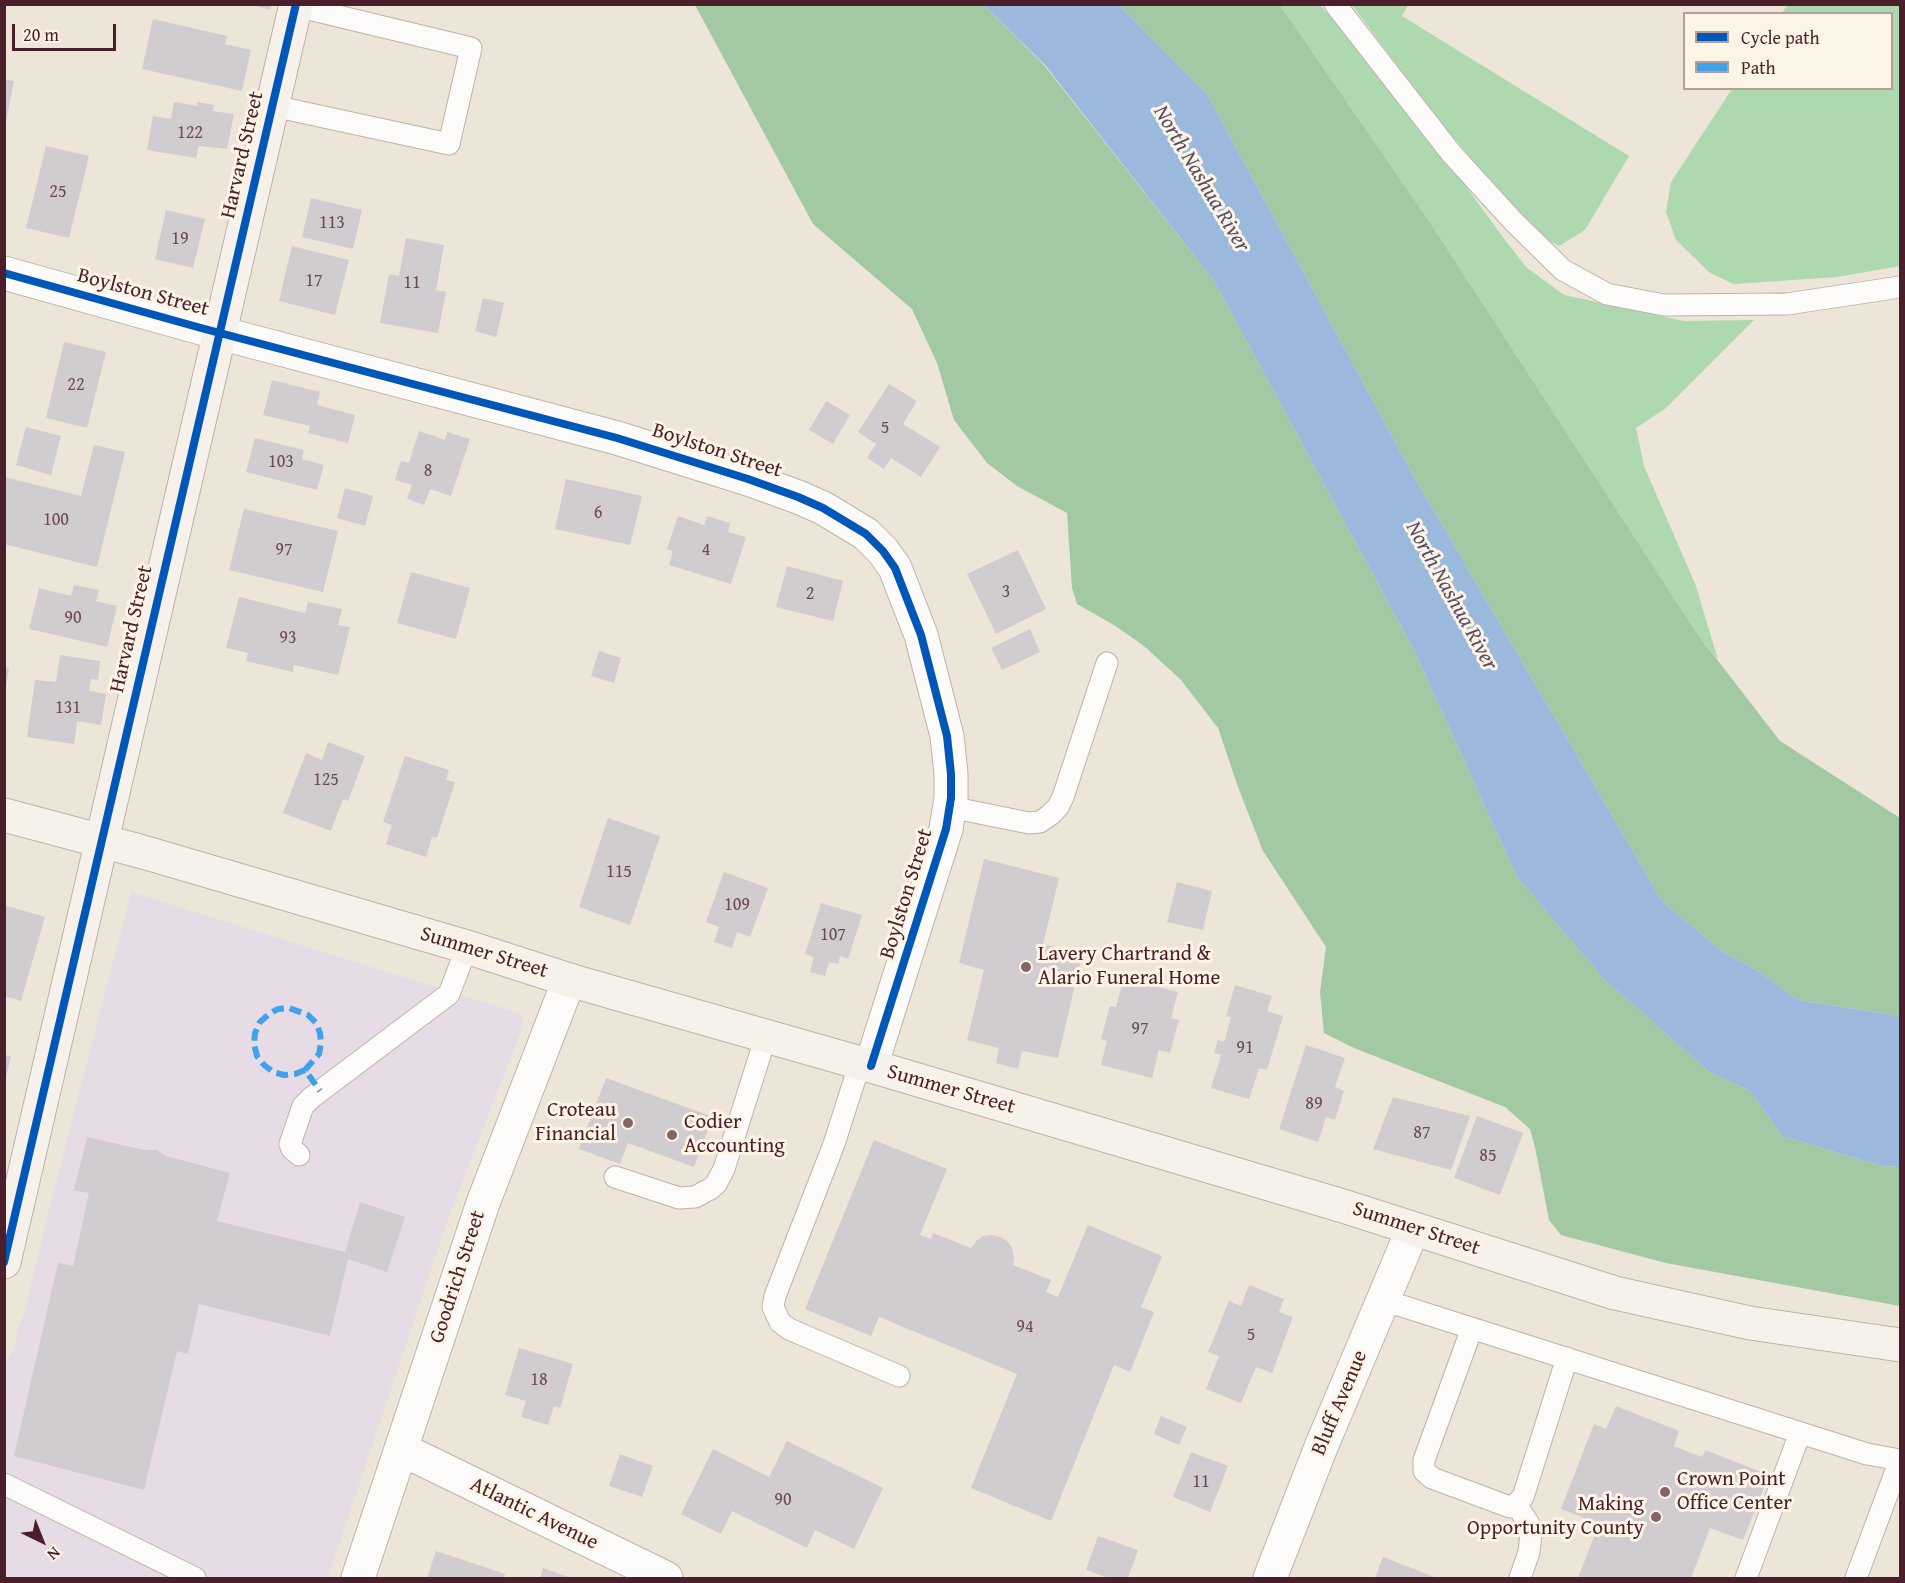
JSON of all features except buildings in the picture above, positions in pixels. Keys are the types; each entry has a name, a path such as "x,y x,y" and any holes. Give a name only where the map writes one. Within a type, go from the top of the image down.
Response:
{"main road":[{"name":"Harvard Street","path":"4,1262 10,1208 102,840 296,5"},
{"name":"Summer Street","path":"4,815 102,840 467,947 569,980 866,1065 1413,1228 1615,1293 1750,1323 1900,1345"}],"street":[{"name":"Boylston Street","path":"4,273 617,438 747,478 798,497 866,534 890,558 921,635 947,736 951,774 950,807 946,829 932,878 866,1065"},
{"name":"Goodrich Street","path":"358,1578 483,1203 569,980"},
{"name":"Bluff Avenue","path":"1270,1578 1413,1228"},
{"name":"Atlantic Avenue","path":"401,1449 666,1578"}],"lane":[{"path":"1335,4 1451,153 1513,221 1563,270 1606,294 1664,305 1787,304 1900,286"},
{"path":"273,106 449,144 471,48 296,5"},
{"path":"950,807 1029,823 1040,822 1050,815 1058,807 1063,797 1107,663"},
{"path":"299,1155 290,1144 303,1106 449,994 467,947"},
{"path":"615,1177 679,1198 695,1197 716,1184 724,1169 766,1036"},
{"path":"866,1065 775,1296 773,1307 780,1322 789,1329 899,1376"},
{"path":"1383,1300 1867,1454 1900,1460 1856,1578"},
{"path":"1472,1328 1424,1460 1424,1471 1432,1478 1507,1506 1511,1507 1523,1497 1567,1358"},
{"path":"1746,1578 1800,1433"},
{"path":"4,1484 195,1578"},
{"path":"1516,1504 1529,1524 1531,1533 1529,1552 1520,1578"}],"shaded area":[{"path":"131,892 522,1014 523,1026 448,1219 328,1578 5,1578 5,1362 14,1349 18,1328 25,1311"}],"green space":[{"path":"1788,4 1900,5 1900,266 1837,277 1734,284 1710,273 1676,240 1666,212 1671,182 1731,90 1893,90 1893,12 1783,12"},
{"path":"695,5 984,5 1044,65 1214,281 1414,650 1517,877 1603,978 1708,1071 1750,1091 1782,1136 1882,1166 1900,1167 1900,1306 1666,1263 1561,1235 1549,1220 1530,1129 1505,1107 1354,1048 1324,1033 1320,992 1326,947 1263,851 1218,728 1181,680 1144,646 1114,625 1077,604 1072,588 1067,513 1017,486 987,463 954,420 937,363 912,309 813,224"},
{"path":"1119,5 1280,5 1431,224 1698,635 1780,741 1900,818 1900,1016 1797,1000 1760,972 1724,953 1662,901 1413,475 1207,94"},
{"path":"1280,5 1320,5 1399,94 1526,267 1564,295 1684,321 1754,320 1666,408 1636,428 1644,466 1696,586 1718,660 1698,635 1431,224"},
{"path":"1352,5 1408,5 1402,16 1629,156 1585,230 1559,246 1537,235 1435,116"}],"water":[{"name":"North Nashua River","path":"984,5 1119,5 1207,94 1413,475 1662,901 1724,953 1760,972 1797,1000 1900,1016 1900,1167 1882,1166 1782,1136 1750,1091 1708,1071 1603,978 1517,877 1414,650 1214,281 1045,65"}],"marked path":[{"path":"305,1070 319,1054 321,1043 316,1023 308,1015 289,1008 278,1009 260,1022 255,1033 254,1044 257,1056 273,1072 284,1075 305,1070 320,1091"}],"cycle path":[{"path":"4,1262 296,4"},
{"path":"4,273 201,328 617,438 798,497 823,508 866,534 883,551 895,568 921,635 947,736 951,774 951,798 946,829 871,1066"}],"place":[{"name":"Lavery Chartrand & Alario Funeral Home","path":"1026,967"},
{"name":"Croteau Financial","path":"628,1123"},
{"name":"Codier Accounting","path":"672,1135"},
{"name":"Crown Point Office Center","path":"1665,1492"},
{"name":"Making Opportunity County","path":"1656,1517"}]}
